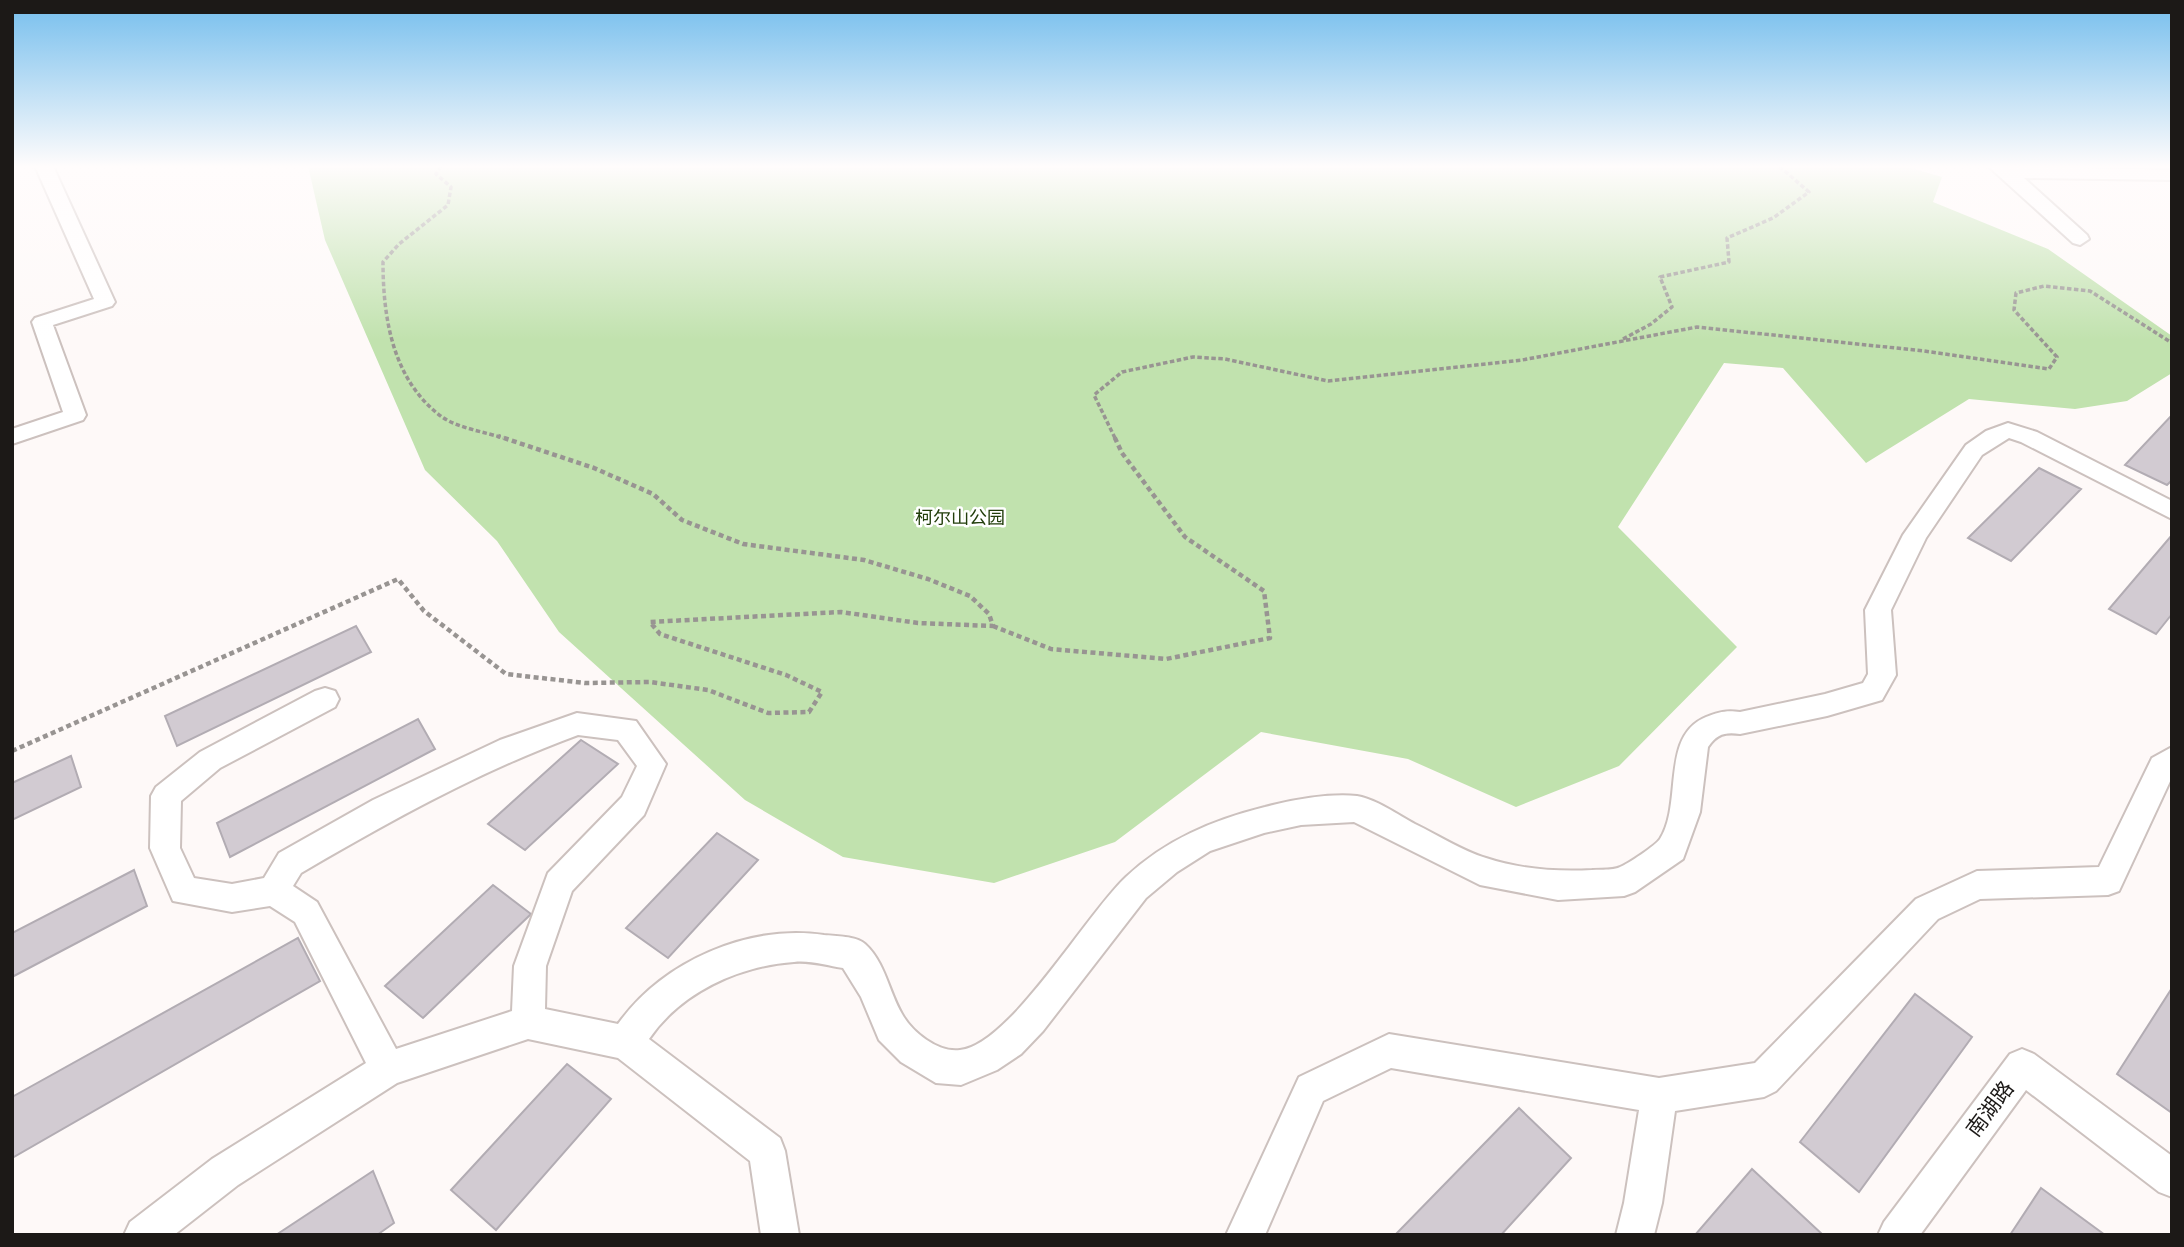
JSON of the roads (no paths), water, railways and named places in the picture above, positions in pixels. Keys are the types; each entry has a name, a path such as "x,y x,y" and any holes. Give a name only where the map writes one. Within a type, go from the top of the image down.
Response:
{"street":[{"path":"12,437 75,415 42,322 105,302 70,224"},
{"path":"2064,224 2080,239"},
{"path":"626,1044 646,1014 692,977 745,954 797,946 853,954 874,987 891,1028 913,1051 936,1066 961,1068 985,1058 1009,1042 1031,1019 1135,888 1166,862 1200,841 1264,820 1301,812 1357,808 1480,871 1508,878 1577,887 1624,882 1672,849 1685,811 1694,744 1704,730 1726,721 1740,723 1827,705 1850,696 1872,692 1882,675 1878,610 1916,535 1974,450 1994,436 2008,430 2029,437 2172,511"},
{"path":"325,699 209,760 166,796 165,848 184,891 232,898 274,891 306,912 388,1069"},
{"path":"274,891 289,863 384,808 510,748 577,724 626,729 652,764 633,806 559,883 530,966 528,1022"},
{"path":"1245,1235 1311,1089 1389,1051 1658,1096 1764,1079 1927,909 1977,885 2108,881 2162,767 2172,759"},
{"path":"143,1235 225,1172 388,1069 528,1022 626,1044 767,1151 780,1235"},
{"name":"南湖路","path":"1897,1235 2022,1066 2172,1179"},
{"path":"1635,1235 1643,1203 1658,1096"}],"park label":[{"name":"柯尔山公园","path":"960,518"}]}
